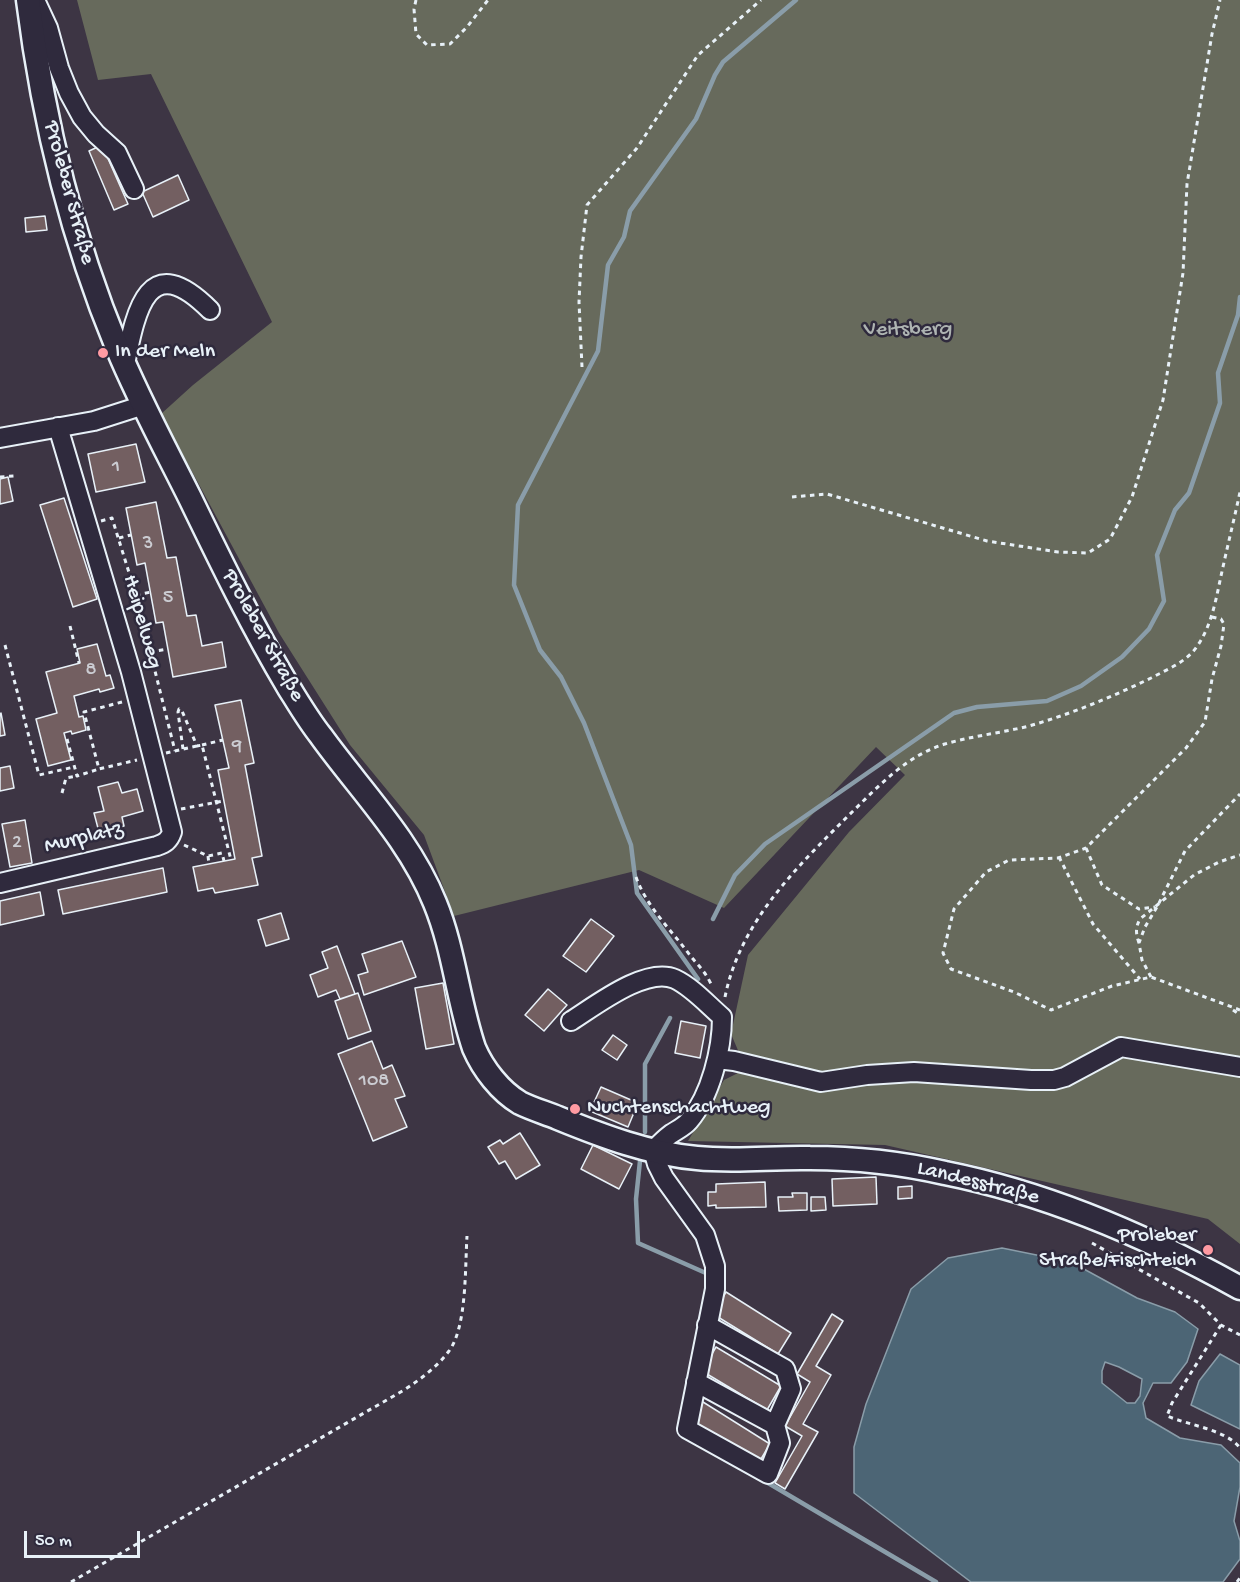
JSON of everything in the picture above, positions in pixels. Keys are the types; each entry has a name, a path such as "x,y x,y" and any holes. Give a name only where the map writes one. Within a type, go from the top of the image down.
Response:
{"main road":[{"name":"Proleber Straße","path":"28,0 46,115 57,165 84,257 125,364 237,594 290,688 319,735 374,803 421,873 435,903 448,944 468,1032 481,1063 503,1089 519,1102 572,1124 653,1150 698,1158"},
{"name":"Landesstraße","path":"698,1158 747,1160 809,1157 859,1160 934,1171 986,1182 1091,1216 1201,1266 1240,1288"}],"street":[{"path":"35,0 45,20 59,68 82,117 96,134 117,153 134,189"},
{"path":"125,364 136,314 142,302 156,287 174,284 186,289 210,310"},
{"path":"0,438 94,421 144,405"},
{"name":"Heipelweg","path":"58,427 154,755 171,836"},
{"name":"Murplatz","path":"0,883 157,846 165,843 171,836"},
{"path":"571,1021 640,980 657,976 673,978 687,986 722,1017 722,1035 715,1070 697,1109 689,1122 669,1135 653,1150 664,1178 705,1235 715,1266 715,1289 707,1325 687,1429 768,1474 780,1443 775,1425 791,1389 785,1369 707,1325"},
{"path":"717,1059 821,1082 867,1074 914,1072 1054,1080 1065,1077 1121,1047 1240,1067"},
{"path":"696,1382 775,1425"}],"path":[{"path":"416,0 414,9 416,34 428,45 450,44 488,0"},
{"path":"582,368 579,302 587,205 637,148 698,55 761,0"},
{"path":"792,497 827,494 987,541 1058,552 1088,553 1110,539 1132,497 1163,400 1183,273 1187,184 1212,34 1220,0"},
{"path":"0,477 14,476"},
{"path":"722,1017 738,958 773,896 799,865 885,780 915,756 944,744 1029,726 1079,709 1130,688 1184,661 1198,645 1212,617 1240,492"},
{"path":"87,525 112,518 136,595 175,751"},
{"path":"119,538 131,535"},
{"path":"136,595 151,592"},
{"path":"1212,617 1221,619 1224,624 1221,646 1212,680 1205,722 1186,748 1086,848 1059,857 1009,860 986,872 954,909 943,952 951,969 1014,992 1051,1010 1112,986 1151,977 1240,1010"},
{"path":"70,626 79,663"},
{"path":"5,645 39,775 74,767"},
{"path":"150,652 168,649"},
{"path":"99,769 84,712 138,698"},
{"path":"223,740 200,745 183,749 179,709 200,745 231,860"},
{"path":"67,739 76,776"},
{"path":"62,793 66,778 154,755"},
{"path":"1139,943 1144,927 1157,907 1185,851 1240,794"},
{"path":"200,806 224,801"},
{"path":"171,836 208,856 222,853 224,861"},
{"path":"1086,848 1102,885 1138,909 1157,907"},
{"path":"1151,977 1142,960 1136,935 1136,926 1140,919 1194,875 1219,862 1240,855"},
{"path":"208,856 210,864"},
{"path":"1059,857 1093,924 1140,979"},
{"path":"636,877 650,906 687,952 704,969 715,992 722,1017"},
{"path":"1229,1007 1240,1015"},
{"path":"71,1582 404,1390 429,1373 451,1349 463,1313 467,1236"},
{"path":"1092,1243 1199,1303 1221,1325 1240,1335"},
{"path":"1221,1325 1172,1403 1167,1416 1222,1435 1240,1448"},
{"path":"1237,1582 1240,1578"}],"green space":[{"name":"Veitsberg","path":"77,0 1240,0 1240,1244 1208,1219 885,1145 688,1141 724,1080 746,1069 731,1034 748,955 849,832 905,775 876,747 724,908 639,870 454,916 424,835 350,745 279,633 161,414 193,385 272,322 151,74 98,80"}],"water":[{"path":"1002,1248 1071,1262 1137,1298 1175,1312 1198,1329 1187,1362 1171,1383 1153,1383 1143,1403 1146,1418 1180,1438 1221,1445 1240,1463 1240,1487 1234,1521 1240,1541 1240,1559 1223,1582 971,1582 854,1493 854,1447 866,1404 911,1289 948,1258","holes":["1105,1362 1142,1379 1140,1396 1135,1403 1127,1403 1102,1383"]},
{"path":"1220,1354 1240,1365 1240,1429 1191,1405 1199,1381"}],"building":[{"path":"102,145 128,204 114,210 89,151"},
{"path":"178,175 189,200 153,217 142,192"},
{"path":"45,216 47,230 26,232 25,218"},
{"path":"136,444 145,482 96,492 88,454"},
{"path":"8,477 13,501 0,504 0,479"},
{"path":"64,498 97,599 73,607 40,505"},
{"path":"156,502 167,558 176,557 187,616 196,615 202,646 222,642 226,667 173,677 163,622 156,623 145,563 137,565 126,508"},
{"path":"97,644 106,676 110,675 114,688 100,692 99,689 74,696 79,717 83,716 86,730 72,734 71,731 64,733 71,760 48,766 36,719 57,713 46,672 80,663 77,649"},
{"path":"241,700 254,763 245,765 262,856 252,858 258,885 215,893 213,888 198,891 193,867 235,859 218,770 229,768 215,705"},
{"path":"0,714 5,735 0,736"},
{"path":"10,766 14,788 0,791 0,768"},
{"path":"118,782 122,793 137,789 143,811 122,817 124,826 99,832 94,813 104,811 98,787"},
{"path":"25,820 32,863 10,867 2,824"},
{"path":"163,868 167,892 63,914 58,890"},
{"path":"40,892 44,915 0,925 0,901"},
{"path":"281,913 289,939 266,946 258,920"},
{"path":"591,919 614,936 586,972 563,956"},
{"path":"402,941 416,977 364,995 358,975 368,972 362,954"},
{"path":"337,946 355,994 340,999 336,990 318,997 310,975 328,968 322,952"},
{"path":"443,983 454,1044 426,1049 415,988"},
{"path":"548,989 567,1005 544,1031 525,1015"},
{"path":"358,993 371,1031 348,1039 335,1001"},
{"path":"681,1021 706,1026 700,1058 675,1053"},
{"path":"613,1035 627,1045 617,1060 602,1050"},
{"path":"372,1041 383,1069 392,1065 405,1096 395,1099 407,1127 373,1141 338,1054"},
{"path":"601,1087 638,1103 628,1127 590,1111"},
{"path":"520,1133 540,1165 516,1179 505,1161 499,1164 488,1147 500,1140 503,1144"},
{"path":"593,1145 632,1164 619,1189 581,1169"},
{"path":"876,1177 877,1204 833,1206 832,1179"},
{"path":"765,1182 766,1207 716,1208 716,1205 708,1206 708,1192 716,1192 716,1184"},
{"path":"912,1186 912,1198 898,1199 898,1187"},
{"path":"792,1193 807,1193 807,1210 779,1211 778,1197 793,1197"},
{"path":"811,1197 825,1197 826,1210 811,1211"},
{"path":"726,1292 791,1333 778,1354 713,1314"},
{"path":"832,1314 843,1321 816,1366 831,1375 803,1424 818,1432 785,1489 775,1483 802,1436 785,1426 810,1382 797,1374"},
{"path":"716,1347 781,1386 767,1410 702,1371"},
{"path":"703,1402 770,1444 758,1464 691,1422"}],"waterway":[{"path":"698,979 637,893 631,845 584,723 561,677 540,650 514,585 518,505 598,351 608,265 624,237 630,211 696,119 723,62 796,0"},
{"path":"713,919 735,875 765,844 954,713 977,707 1047,701 1081,686 1122,657 1149,629 1164,601 1157,555 1175,510 1189,493 1220,403 1218,373 1238,315 1240,297"},
{"path":"645,1132 645,1064 670,1018"},
{"path":"640,1161 636,1199 638,1243 708,1274 709,1277"},
{"path":"763,1480 936,1582"}],"place":[{"name":"In der Meln","path":"103,353"},
{"name":"Nuchtenschachtweg","path":"575,1109"},
{"name":"Proleber Straße/Fischteich","path":"1208,1250"}]}
